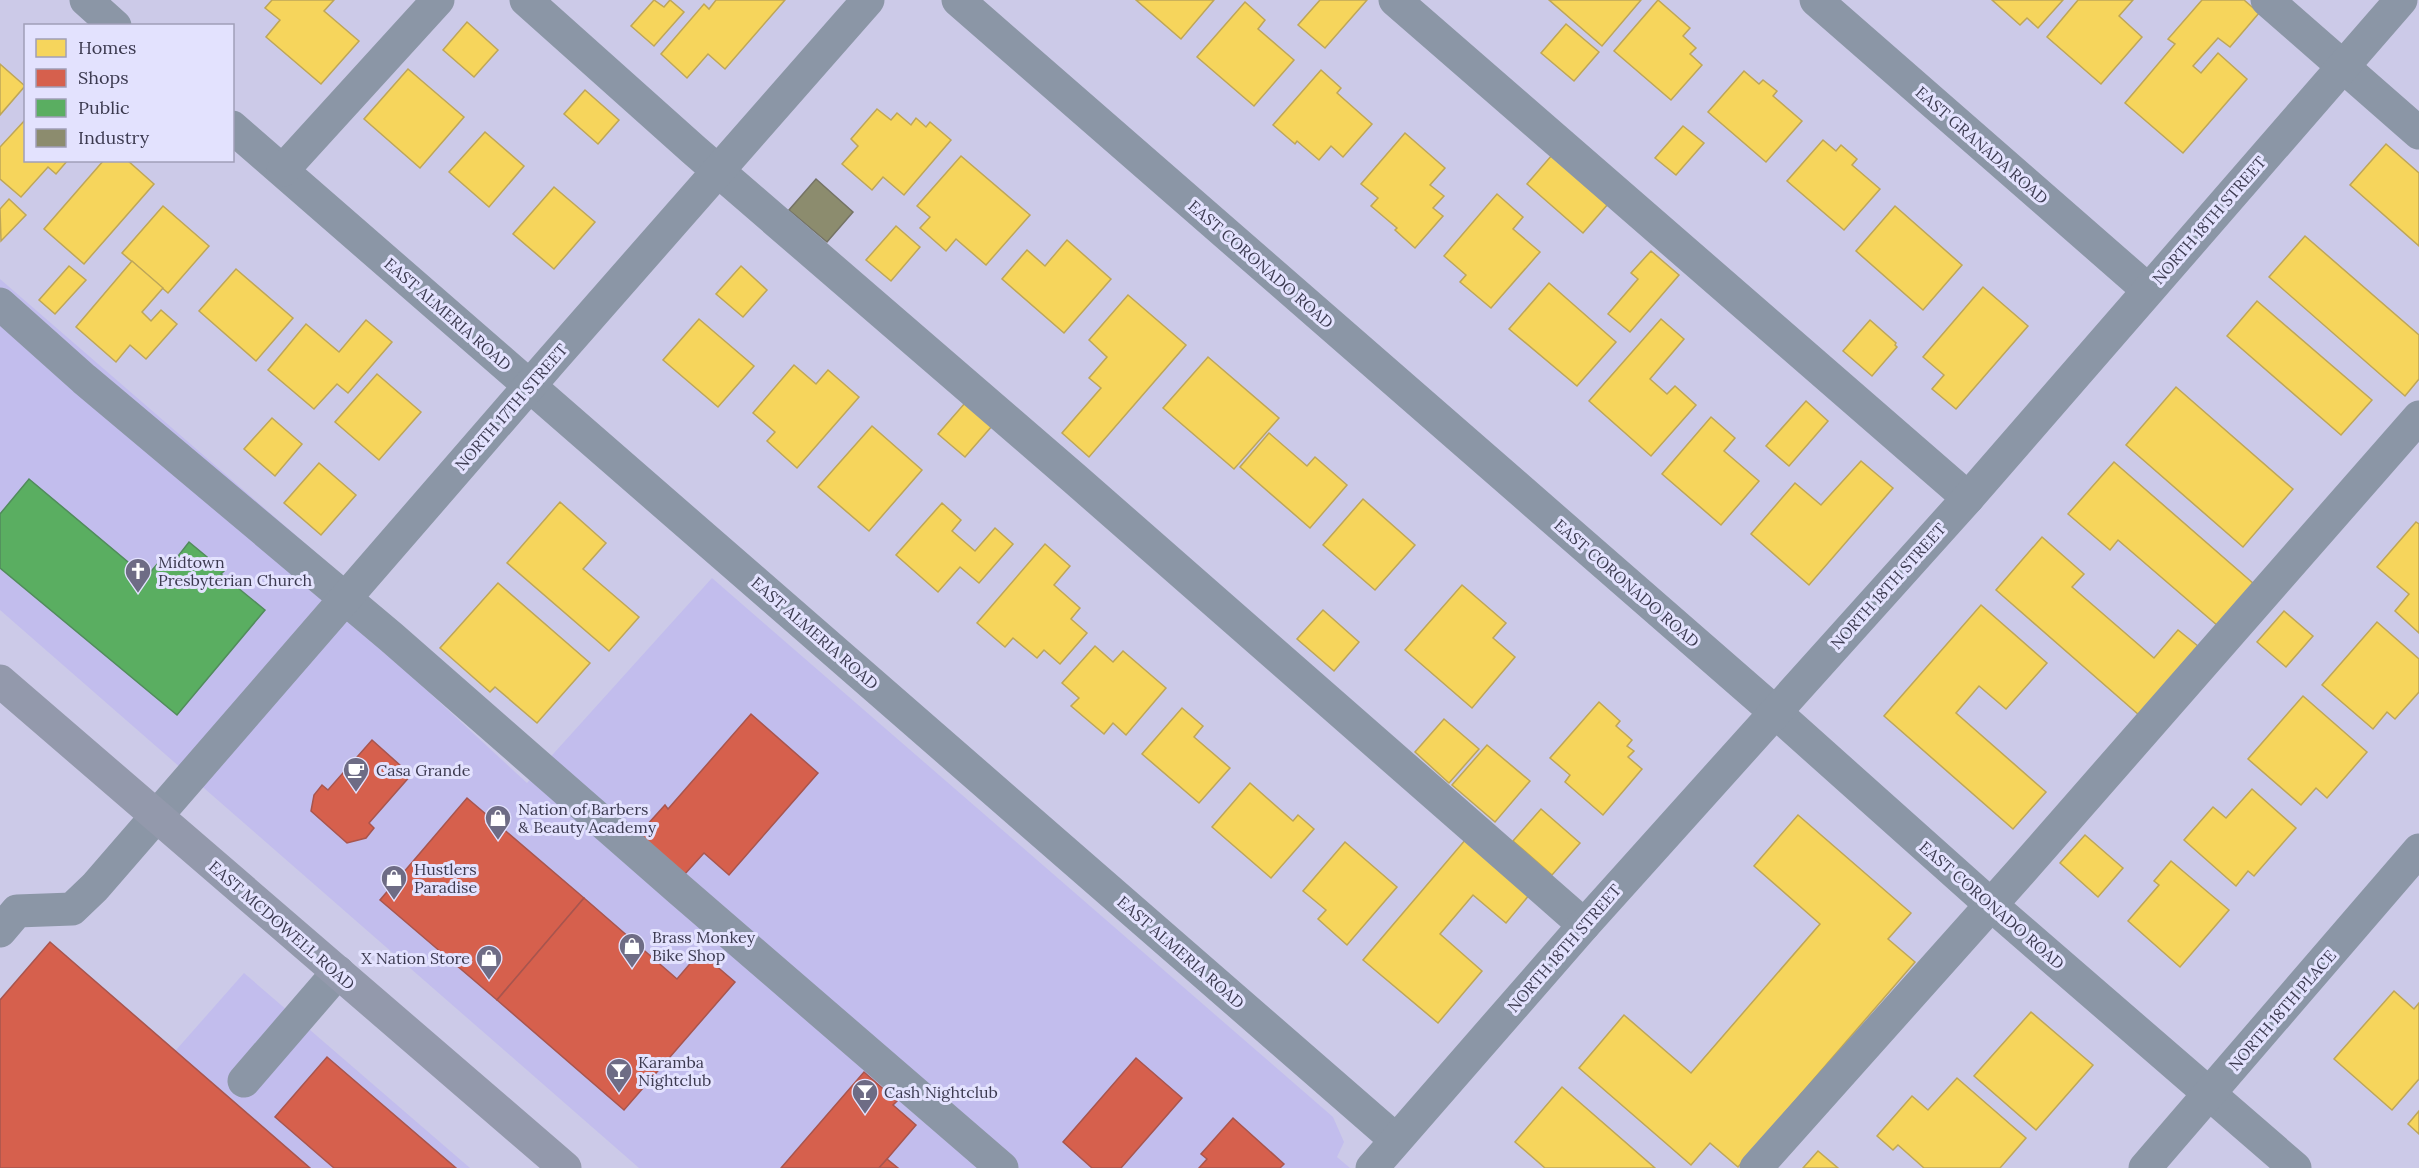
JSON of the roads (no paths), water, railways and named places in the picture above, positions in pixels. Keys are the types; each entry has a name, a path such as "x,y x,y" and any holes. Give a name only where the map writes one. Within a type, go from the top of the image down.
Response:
{"main road":[{"name":"EAST MCDOWELL ROAD","path":"0,681 565,1168"}],"street":[{"path":"86,0 113,24"},
{"path":"283,170 438,0"},
{"path":"526,0 719,171 1075,478 1584,924"},
{"name":"NORTH 17TH STREET","path":"0,931 17,911 72,909 95,887 530,385 868,0"},
{"name":"EAST CORONADO ROAD","path":"958,0 1775,712 1990,904 2295,1168"},
{"path":"1395,0 1968,498"},
{"name":"EAST GRANADA ROAD","path":"1816,0 2148,290"},
{"path":"2267,0 2419,133"},
{"name":"NORTH 18TH STREET","path":"1372,1168 1584,924 1968,498 2401,0"},
{"name":"EAST ALMERIA ROAD","path":"234,129 1396,1140"},
{"path":"0,304 84,380 345,598 1002,1168"},
{"path":"1756,1168 2039,851 2419,417"},
{"name":"NORTH 18TH PLACE","path":"2145,1168 2412,872"},
{"path":"244,1081 338,972"}],"place":[{"name":"Midtown Presbyterian Church","path":"138,594"},
{"name":"Casa Grande","path":"356,793"},
{"name":"Nation of Barbers & Beauty Academy","path":"498,841"},
{"name":"Hustlers Paradise","path":"394,901"},
{"name":"Brass Monkey Bike Shop","path":"632,969"},
{"name":"X Nation Store","path":"489,981"},
{"name":"Karamba Nightclub","path":"619,1094"},
{"name":"Cash Nightclub","path":"865,1115"}]}
